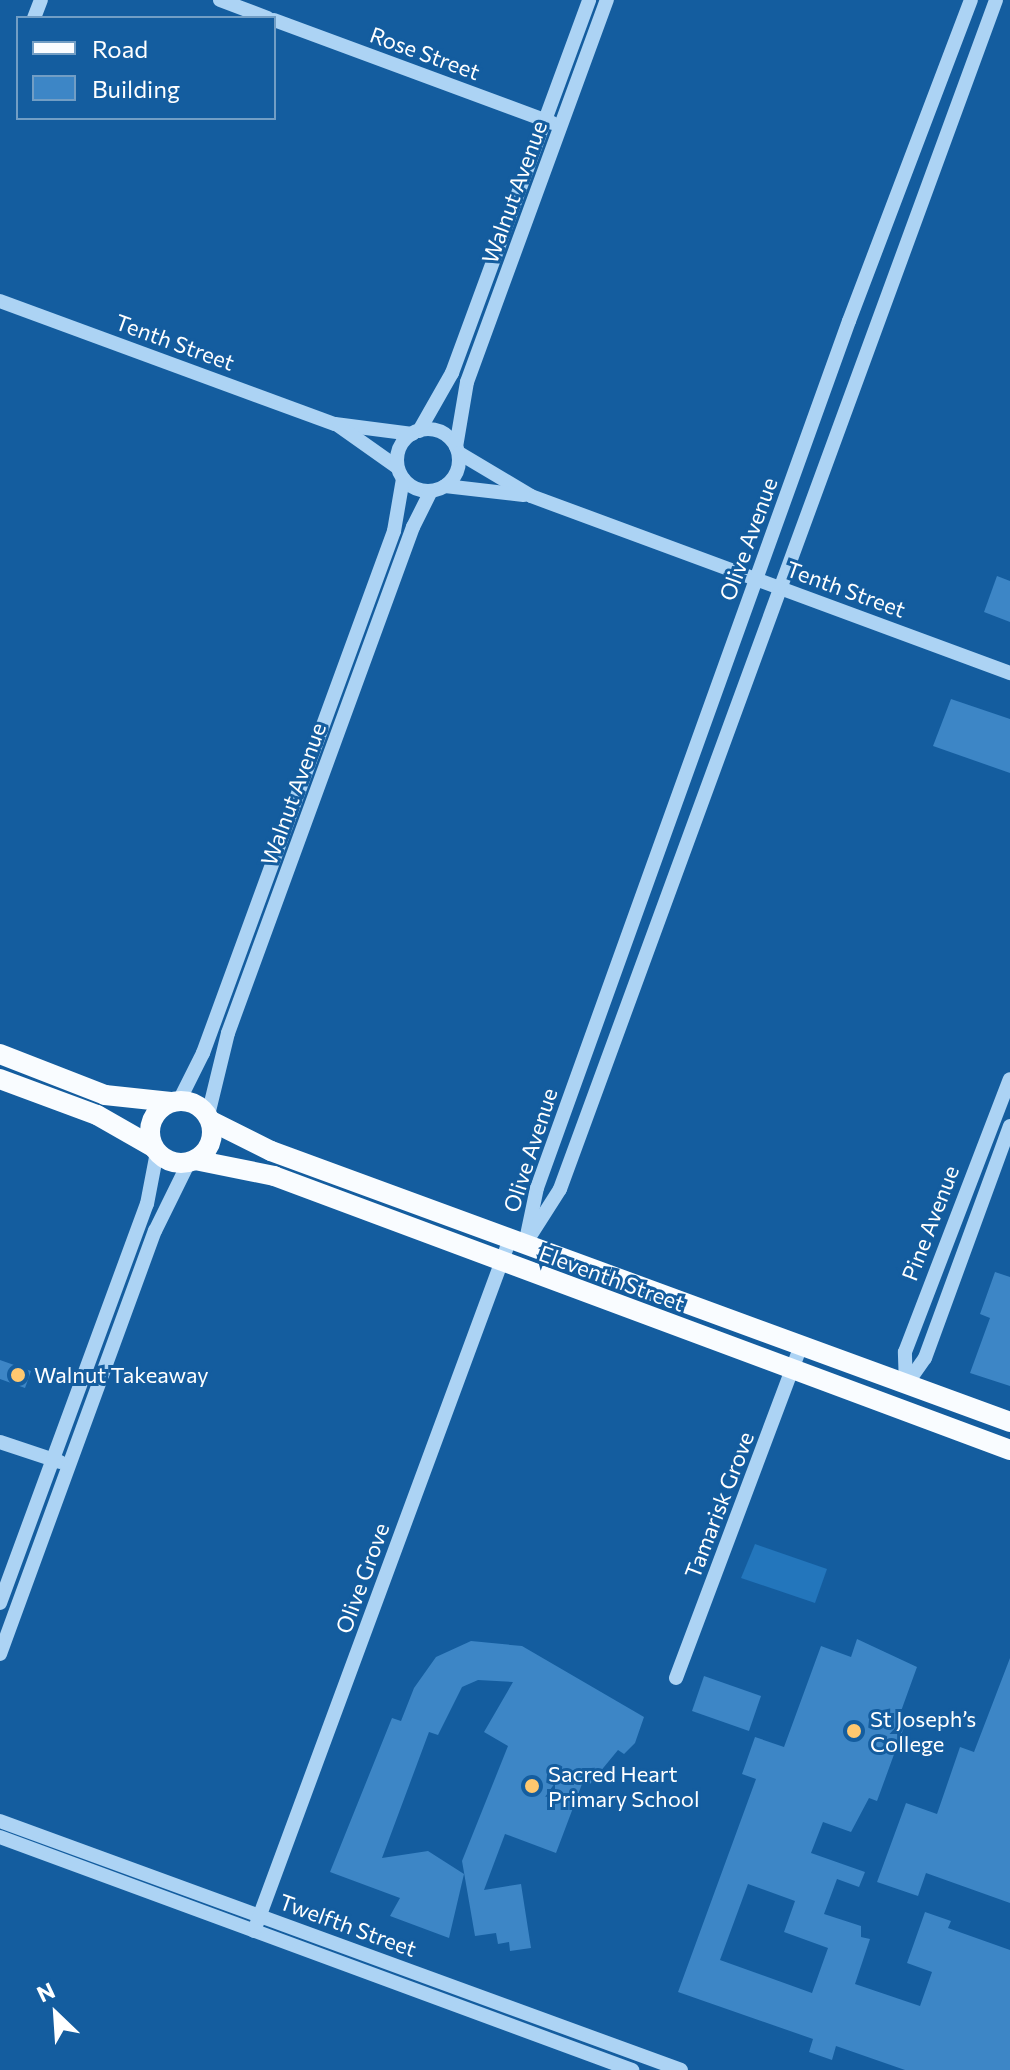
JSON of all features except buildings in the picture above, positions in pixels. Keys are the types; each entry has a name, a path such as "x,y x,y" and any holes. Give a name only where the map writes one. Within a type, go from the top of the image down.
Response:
{"main road":[{"path":"0,1054 105,1095 195,1104 209,1118 208,1147 192,1161 171,1162 97,1115 0,1079"},
{"path":"155,1149 155,1115 175,1101"},
{"name":"Eleventh Street","path":"209,1118 271,1151 1010,1422"},
{"name":"Eleventh Street","path":"192,1161 274,1176 1010,1450"},
{"name":"Pine Avenue","path":"897,1409 906,1385"}],"street":[{"name":"Rose Street","path":"220,0 263,16"},
{"name":"Walnut Avenue","path":"415,432 452,373 589,0"},
{"name":"Walnut Avenue","path":"457,450 467,382 607,0"},
{"name":"Olive Avenue","path":"518,1242 756,580 971,0"},
{"name":"Olive Avenue","path":"518,1242 560,1189 996,0"},
{"name":"Rose Street","path":"276,21 561,126"},
{"name":"Tenth Street","path":"0,301 335,424 415,432"},
{"name":"Tenth Street","path":"335,424 400,473"},
{"path":"415,432 445,434 457,450 457,472 438,489 416,489 400,473 399,448 415,432"},
{"name":"Tenth Street","path":"457,450 531,496 1010,673"},
{"name":"Walnut Avenue","path":"175,1101 203,1053 394,531 400,473"},
{"name":"Walnut Avenue","path":"209,1118 228,1033 413,527 438,489"},
{"name":"Tenth Street","path":"438,489 531,496"},
{"name":"Pine Avenue","path":"906,1385 905,1352 1010,1079"},
{"name":"Pine Avenue","path":"906,1385 925,1358 1010,1126"},
{"path":"0,1603 147,1204 155,1149"},
{"path":"0,1654 155,1231 192,1161"},
{"name":"Olive Grove","path":"254,1931 502,1263 518,1242"},
{"name":"Tamarisk Grove","path":"676,1678 801,1346"},
{"path":"0,1442 69,1465"},
{"name":"Twelfth Street","path":"0,1821 681,2070"},
{"name":"Twelfth Street","path":"0,1837 632,2070"}],"shaded area":[{"path":"755,1544 827,1569 815,1603 741,1578"}],"place":[{"name":"Walnut Takeaway","path":"18,1375"},
{"name":"St Joseph’s College","path":"854,1731"},
{"name":"Sacred Heart Primary School","path":"532,1786"}]}
